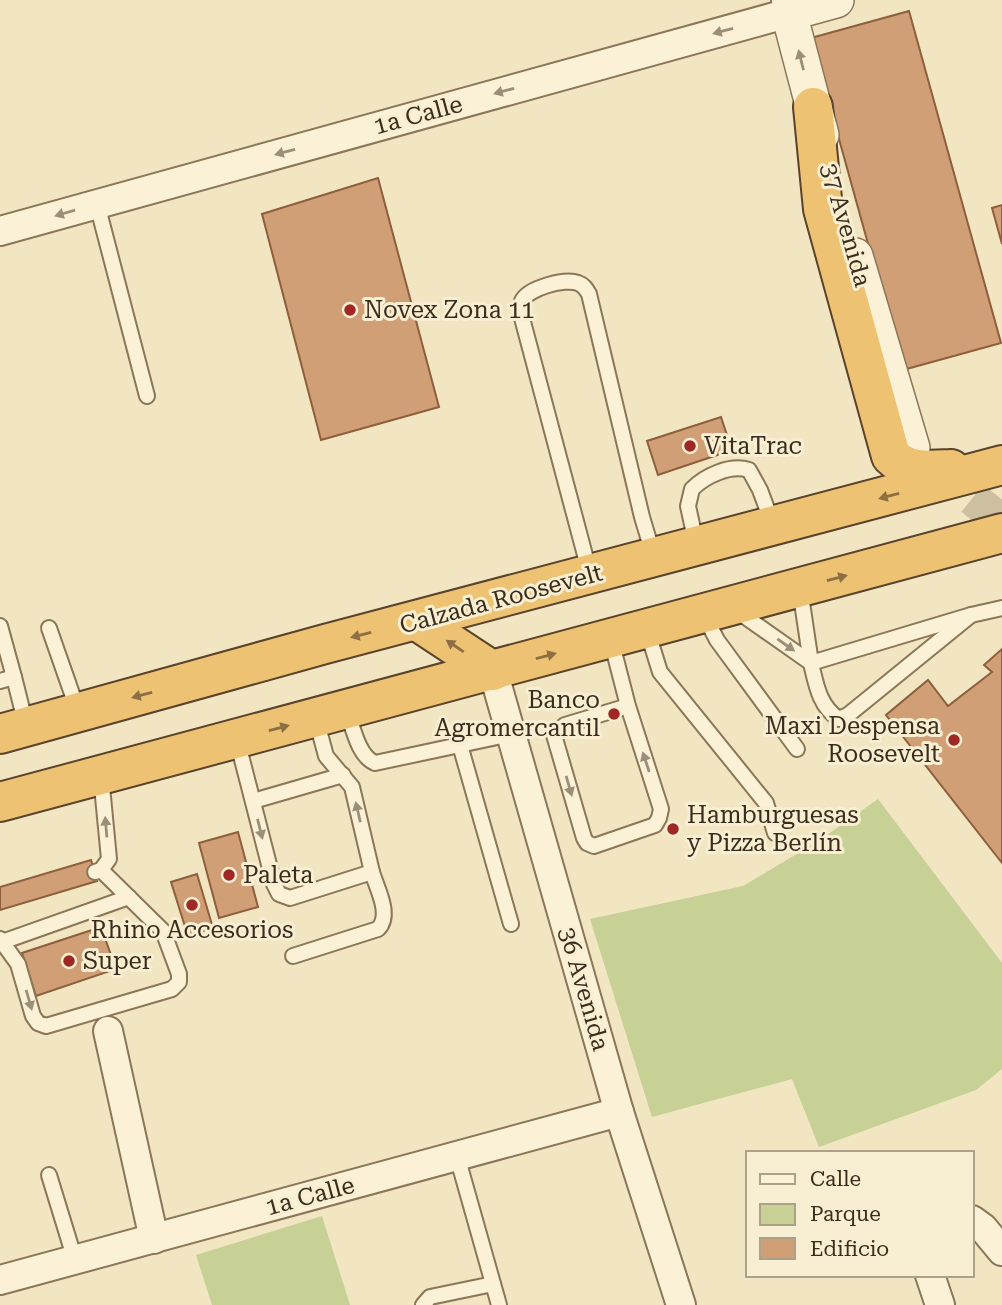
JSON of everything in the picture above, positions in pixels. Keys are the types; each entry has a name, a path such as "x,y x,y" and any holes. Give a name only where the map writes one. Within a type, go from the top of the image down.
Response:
{"highway":[{"path":"813,107 824,209 891,456 900,466 915,470 993,467"},
{"name":"Calzada Roosevelt","path":"13,730 993,467"},
{"path":"0,802 1002,533"},
{"path":"417,621 493,671"}],"street":[{"name":"1a Calle","path":"0,231 787,6 836,0"},
{"name":"37 Avenida","path":"787,6 813,107 912,448"},
{"name":"36 Avenida","path":"493,671 620,1112 681,1305"},
{"path":"107,1031 154,1239"},
{"name":"1a Calle","path":"0,1280 620,1112"},
{"path":"974,1221 1002,1251"},
{"path":"931,1277 940,1305"}],"lane":[{"path":"97,204 147,396"},
{"path":"590,575 522,318 522,302 529,293 550,284 574,281 581,284 589,294 642,517 655,558"},
{"path":"697,547 688,506 692,489 707,478 730,469 748,470 760,490 774,526"},
{"path":"800,588 816,689 839,719 848,715 971,615"},
{"path":"797,750 717,640 717,610 811,663 1002,608"},
{"path":"0,626 13,730"},
{"path":"49,628 79,712"},
{"path":"647,629 660,672 766,803 775,833"},
{"path":"610,639 661,809 655,825 594,846 587,844 584,838 554,736 565,725 628,706"},
{"path":"331,714 368,760 376,763 511,734"},
{"path":"293,957 378,929 384,923 385,915 352,787 326,755 331,714"},
{"path":"236,739 274,884 283,897 290,898 372,872"},
{"path":"460,745 511,924"},
{"path":"101,775 109,859 98,871 129,897 163,931 179,974 179,982 172,989 46,1026 38,1023 33,1016 18,964 1,941 129,897"},
{"path":"253,801 343,775"},
{"path":"457,1156 499,1305"},
{"path":"49,1175 75,1260"},
{"path":"423,1305 430,1297 493,1284"}],"green space":[{"path":"878,799 1002,963 1002,1069 976,1090 819,1147 792,1079 652,1117 590,919 743,886 820,840"},
{"path":"322,1216 350,1305 212,1305 196,1255"}],"building":[{"path":"909,11 1001,343 903,370 811,38"},
{"name":"Novex Zona 11","path":"378,178 439,407 321,440 262,214"},
{"path":"1002,205 1002,244 992,208"},
{"name":"VitaTrac","path":"721,417 732,450 658,475 647,441"},
{"name":"Maxi Despensa Roosevelt","path":"1002,649 1002,863 886,715 928,680 948,706 992,672 984,665"},
{"name":"Paleta","path":"238,832 258,907 219,918 199,843"},
{"path":"91,860 97,881 0,910 0,887"},
{"name":"Rhino Accesorios","path":"197,874 213,928 188,936 171,882"},
{"name":"Super","path":"101,927 116,969 36,996 22,953"}],"tunnel":[{"path":"931,465 1002,522"}],"place":[{"name":"Novex Zona 11","path":"350,310"},
{"name":"VitaTrac","path":"690,446"},
{"name":"Banco Agromercantil","path":"614,714"},
{"name":"Maxi Despensa Roosevelt","path":"954,740"},
{"name":"Hamburguesas y Pizza Berlín","path":"673,829"},
{"name":"Paleta","path":"229,875"},
{"name":"Rhino Accesorios","path":"192,905"},
{"name":"Super","path":"69,961"}]}
